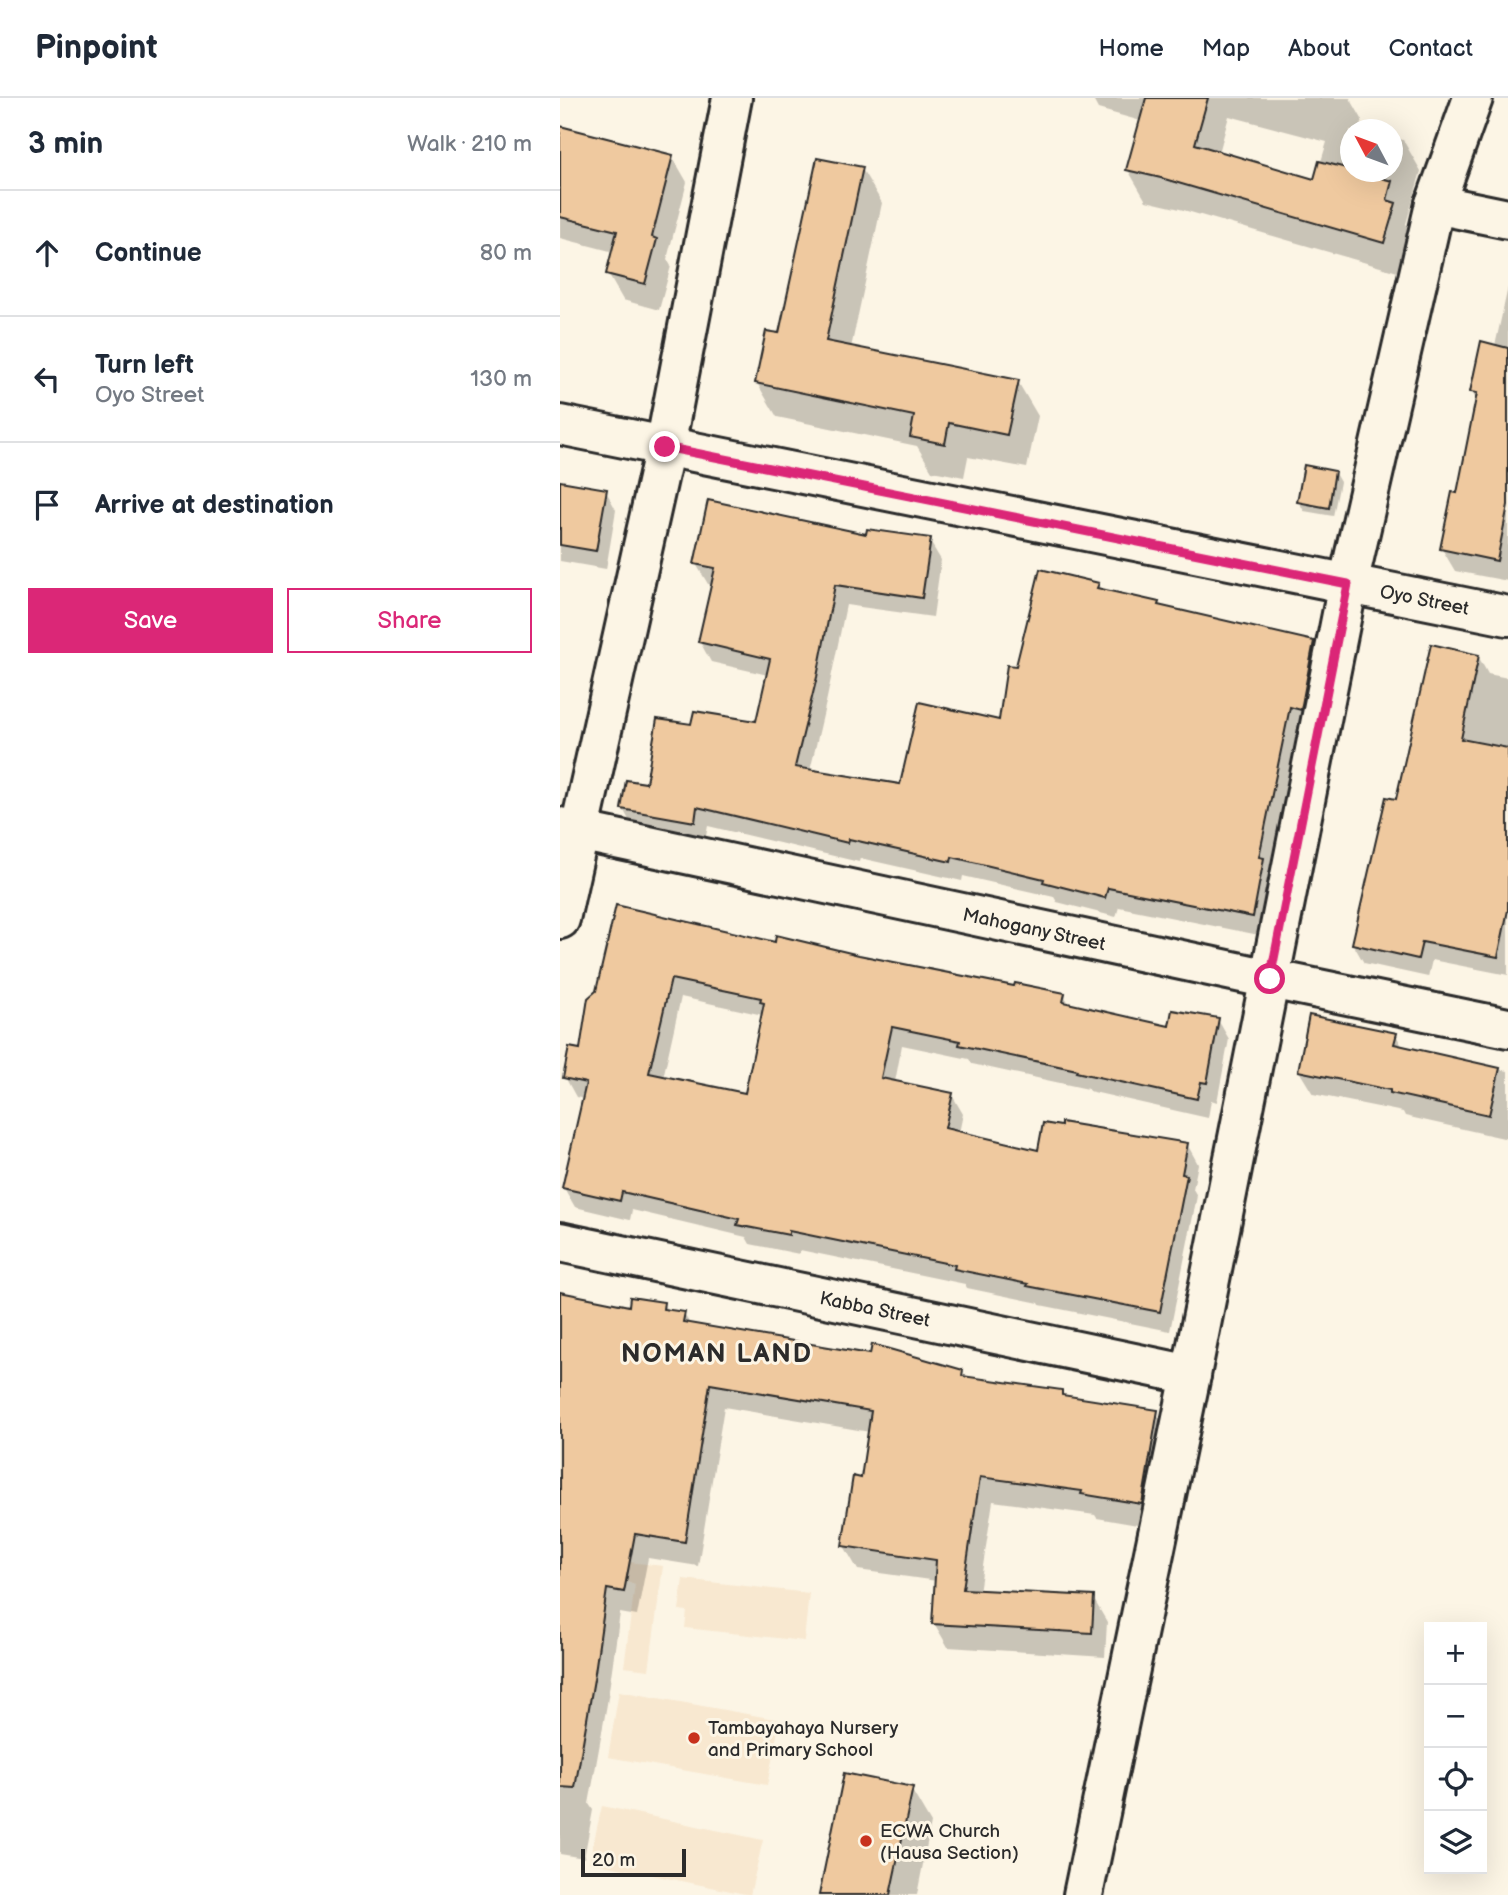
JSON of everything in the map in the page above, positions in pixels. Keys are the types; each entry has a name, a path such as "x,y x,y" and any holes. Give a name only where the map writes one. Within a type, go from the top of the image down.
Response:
{"street":[{"path":"560,919 570,828 665,447 732,98"},
{"path":"1083,1895 1191,1375 1348,584 1435,204 1473,98"},
{"path":"1435,204 1508,219"},
{"name":"Oyo Street","path":"560,425 1508,616"},
{"name":"Mahogany Street","path":"570,828 1508,1028"},
{"name":"Kabba Street","path":"560,1242 1191,1375"}],"shaded area":[{"path":"629,1562 663,1566 649,1670 624,1667 635,1584 627,1582"},
{"path":"683,1579 809,1593 804,1641 685,1628 687,1611 679,1610"},
{"name":"Tambayahaya Nursery and Primary School","path":"619,1691 780,1720 767,1785 608,1757"},
{"path":"602,1806 763,1840 750,1895 589,1862"}],"building":[{"path":"1146,98 1208,98 1195,144 1314,179 1319,161 1340,166 1340,182 1392,182 1387,200 1396,203 1384,243 1126,170"},
{"path":"560,126 673,155 652,237 657,239 645,284 606,274 617,231 560,217"},
{"path":"817,158 863,167 826,341 1019,380 1007,435 949,423 945,444 910,437 914,416 755,383 766,331 779,333"},
{"path":"1481,341 1508,348 1508,505 1497,561 1440,549 1452,492 1457,493 1477,393 1470,392"},
{"path":"1304,465 1335,471 1329,508 1297,502"},
{"path":"560,481 607,489 596,551 560,545"},
{"path":"708,500 866,534 867,529 931,538 922,598 835,585 817,677 795,767 900,784 919,702 999,720 1007,665 1016,666 1040,569 1099,583 1097,588 1159,602 1158,605 1314,641 1301,710 1290,707 1259,857 1264,858 1253,917 1108,888 1105,898 1043,882 1044,879 952,857 951,862 849,839 848,843 697,807 695,822 621,809 626,780 646,783 657,719 691,724 694,711 756,721 770,659 698,642 715,568 694,564"},
{"path":"1431,644 1479,655 1461,739 1508,748 1508,910 1498,957 1422,942 1418,959 1352,944 1386,797 1396,799"},
{"path":"616,905 775,942 776,935 859,955 1014,986 1015,983 1065,993 1063,1002 1169,1026 1172,1010 1219,1018 1207,1083 1201,1082 1197,1099 959,1045 960,1041 892,1027 881,1078 953,1093 945,1128 1038,1150 1043,1123 1061,1126 1061,1122 1188,1143 1182,1174 1187,1175 1160,1312 1027,1286 1028,1284 954,1269 955,1265 789,1231 789,1235 737,1225 739,1219 622,1192 620,1201 562,1188 586,1083 563,1078 569,1047 580,1049 588,998 596,991","holes":["671,979 761,998 760,1002 764,1003 745,1093 649,1073"]},
{"path":"1309,1015 1397,1033 1394,1044 1500,1068 1489,1115 1390,1093 1390,1090 1298,1071"},
{"path":"560,1292 629,1306 630,1297 664,1302 663,1309 685,1312 683,1322 870,1354 872,1344 963,1370 962,1376 1062,1390 1062,1395 1158,1410 1142,1504 1081,1494 1082,1491 980,1477 963,1589 1094,1596 1092,1633 932,1624 936,1560 842,1546 853,1476 861,1478 871,1411 710,1384 685,1542 635,1534 624,1592 607,1589 575,1788 560,1787"},
{"name":"ECWA Church (Hausa Section)","path":"844,1773 913,1787 890,1895 819,1895"}],"place":[{"name":"Tambayahaya Nursery and Primary School","path":"694,1738"},
{"name":"ECWA Church (Hausa Section)","path":"866,1841"}],"district":[{"name":"NOMAN LAND","path":"717,1353"}],"route":[{"path":"665,447 1348,584 1270,979"}]}
